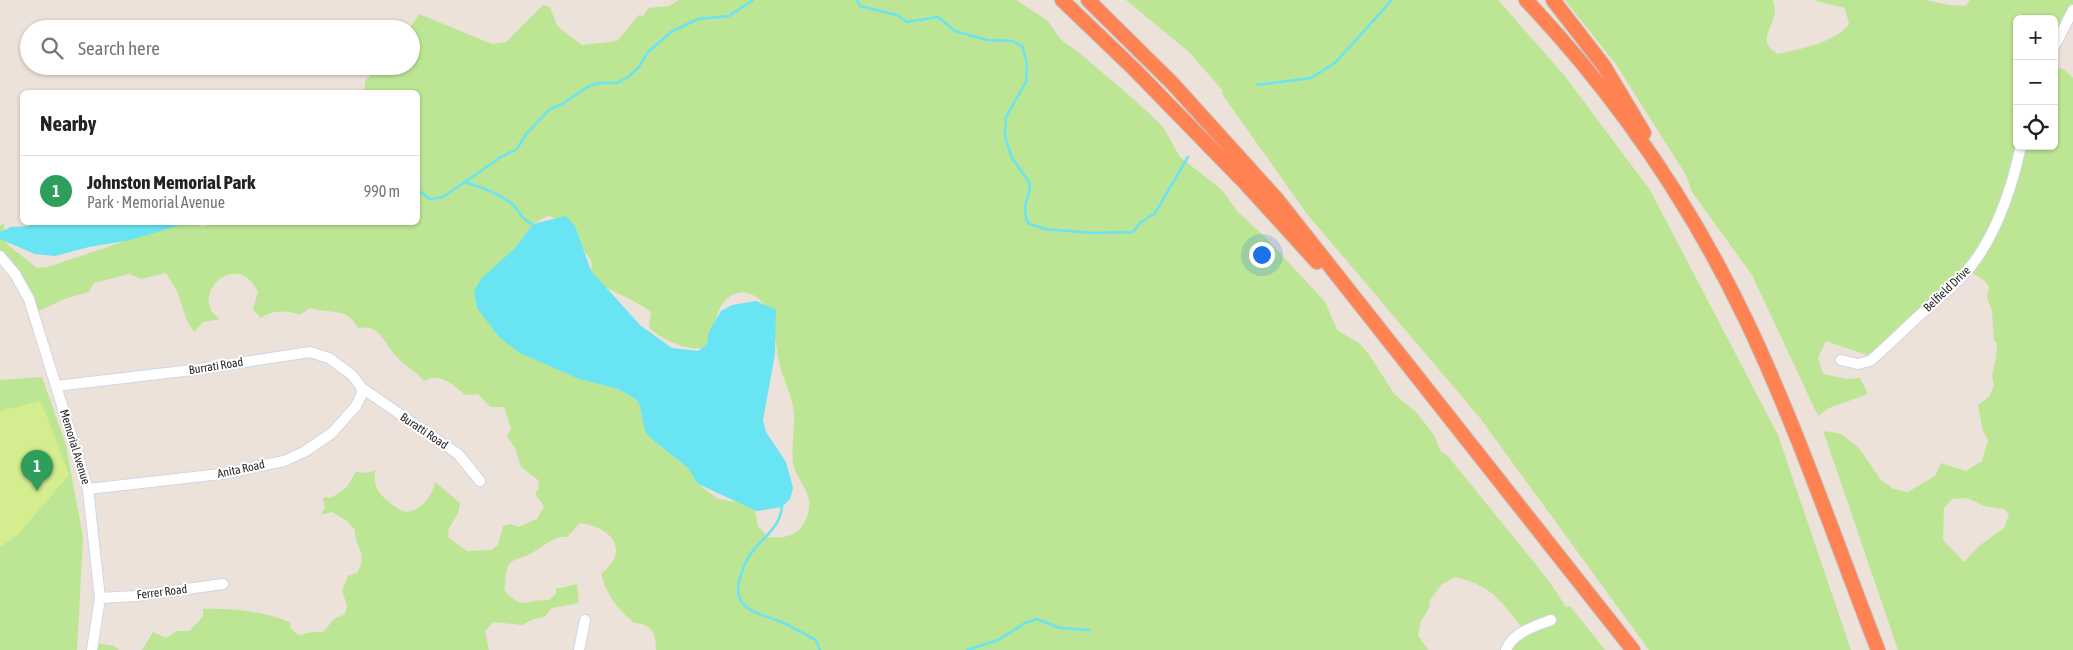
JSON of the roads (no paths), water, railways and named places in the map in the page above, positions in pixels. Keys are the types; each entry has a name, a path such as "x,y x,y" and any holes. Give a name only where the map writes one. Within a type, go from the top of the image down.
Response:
{"highway":[{"path":"1088,0 1152,61 1246,163 1330,264 1391,345 1633,650"},
{"path":"1526,0 1590,74 1662,172 1714,258 1758,347 1800,446 1878,650"},
{"path":"1553,0 1594,52 1619,89 1640,126 1662,172"},
{"path":"1063,1 1134,68 1246,184 1391,345"}],"street":[{"path":"2058,39 2073,10"},
{"name":"Belfield Drive","path":"1841,360 1858,364 1870,361 1949,290 1970,267 1983,249 2003,204 2015,173 2020,150"},
{"name":"Memorial Avenue","path":"0,256 8,263 26,290 88,489 100,598 92,650"},
{"name":"Burrati Road","path":"56,386 192,370 310,352 329,358 352,375 362,388"},
{"name":"Buratti Road","path":"362,388 458,454 480,480"},
{"name":"Anita Road","path":"88,489 221,474 284,461 304,452 332,432 356,406 361,396 362,388"},
{"name":"Ferrer Road","path":"100,598 135,596 223,584"},
{"path":"579,650 585,620"},
{"path":"1506,650 1509,643 1528,629 1551,620"}],"water":[{"path":"566,216 575,226 591,271 641,326 672,348 698,351 707,344 709,331 721,311 732,305 756,301 776,310 775,354 763,420 766,432 786,462 793,488 790,499 782,507 757,511 698,484 688,468 649,437 645,431 639,403 634,398 618,389 579,379 520,353 499,337 477,308 474,292 481,279 516,247 533,224"},
{"path":"180,225 130,240 89,247 55,256 35,254 0,239 0,232 11,227"}],"waterway":[{"path":"420,192 430,199 443,197 501,157 517,149 526,134 550,109 562,104 587,87 599,83 617,83 628,77 639,67 647,53 671,32 698,19 729,16 753,0"},
{"path":"857,0 860,6 897,15 907,22 938,17 955,31 987,40 1012,41 1022,46 1027,63 1026,82 1006,117 1005,136 1012,158 1029,182 1030,188 1025,206 1026,219 1029,224 1045,229 1093,233 1133,232 1140,223 1155,213 1188,157"},
{"path":"1257,85 1311,78 1335,63 1392,0"},
{"path":"464,182 488,190 505,199 514,206 526,221 533,224"},
{"path":"782,507 777,523 752,551 746,562 738,586 739,595 747,608 816,640 820,650"},
{"path":"967,650 998,640 1025,623 1037,619 1060,628 1090,630"}],"place":[{"name":"Johnston Memorial Park","path":"37,491"}]}
